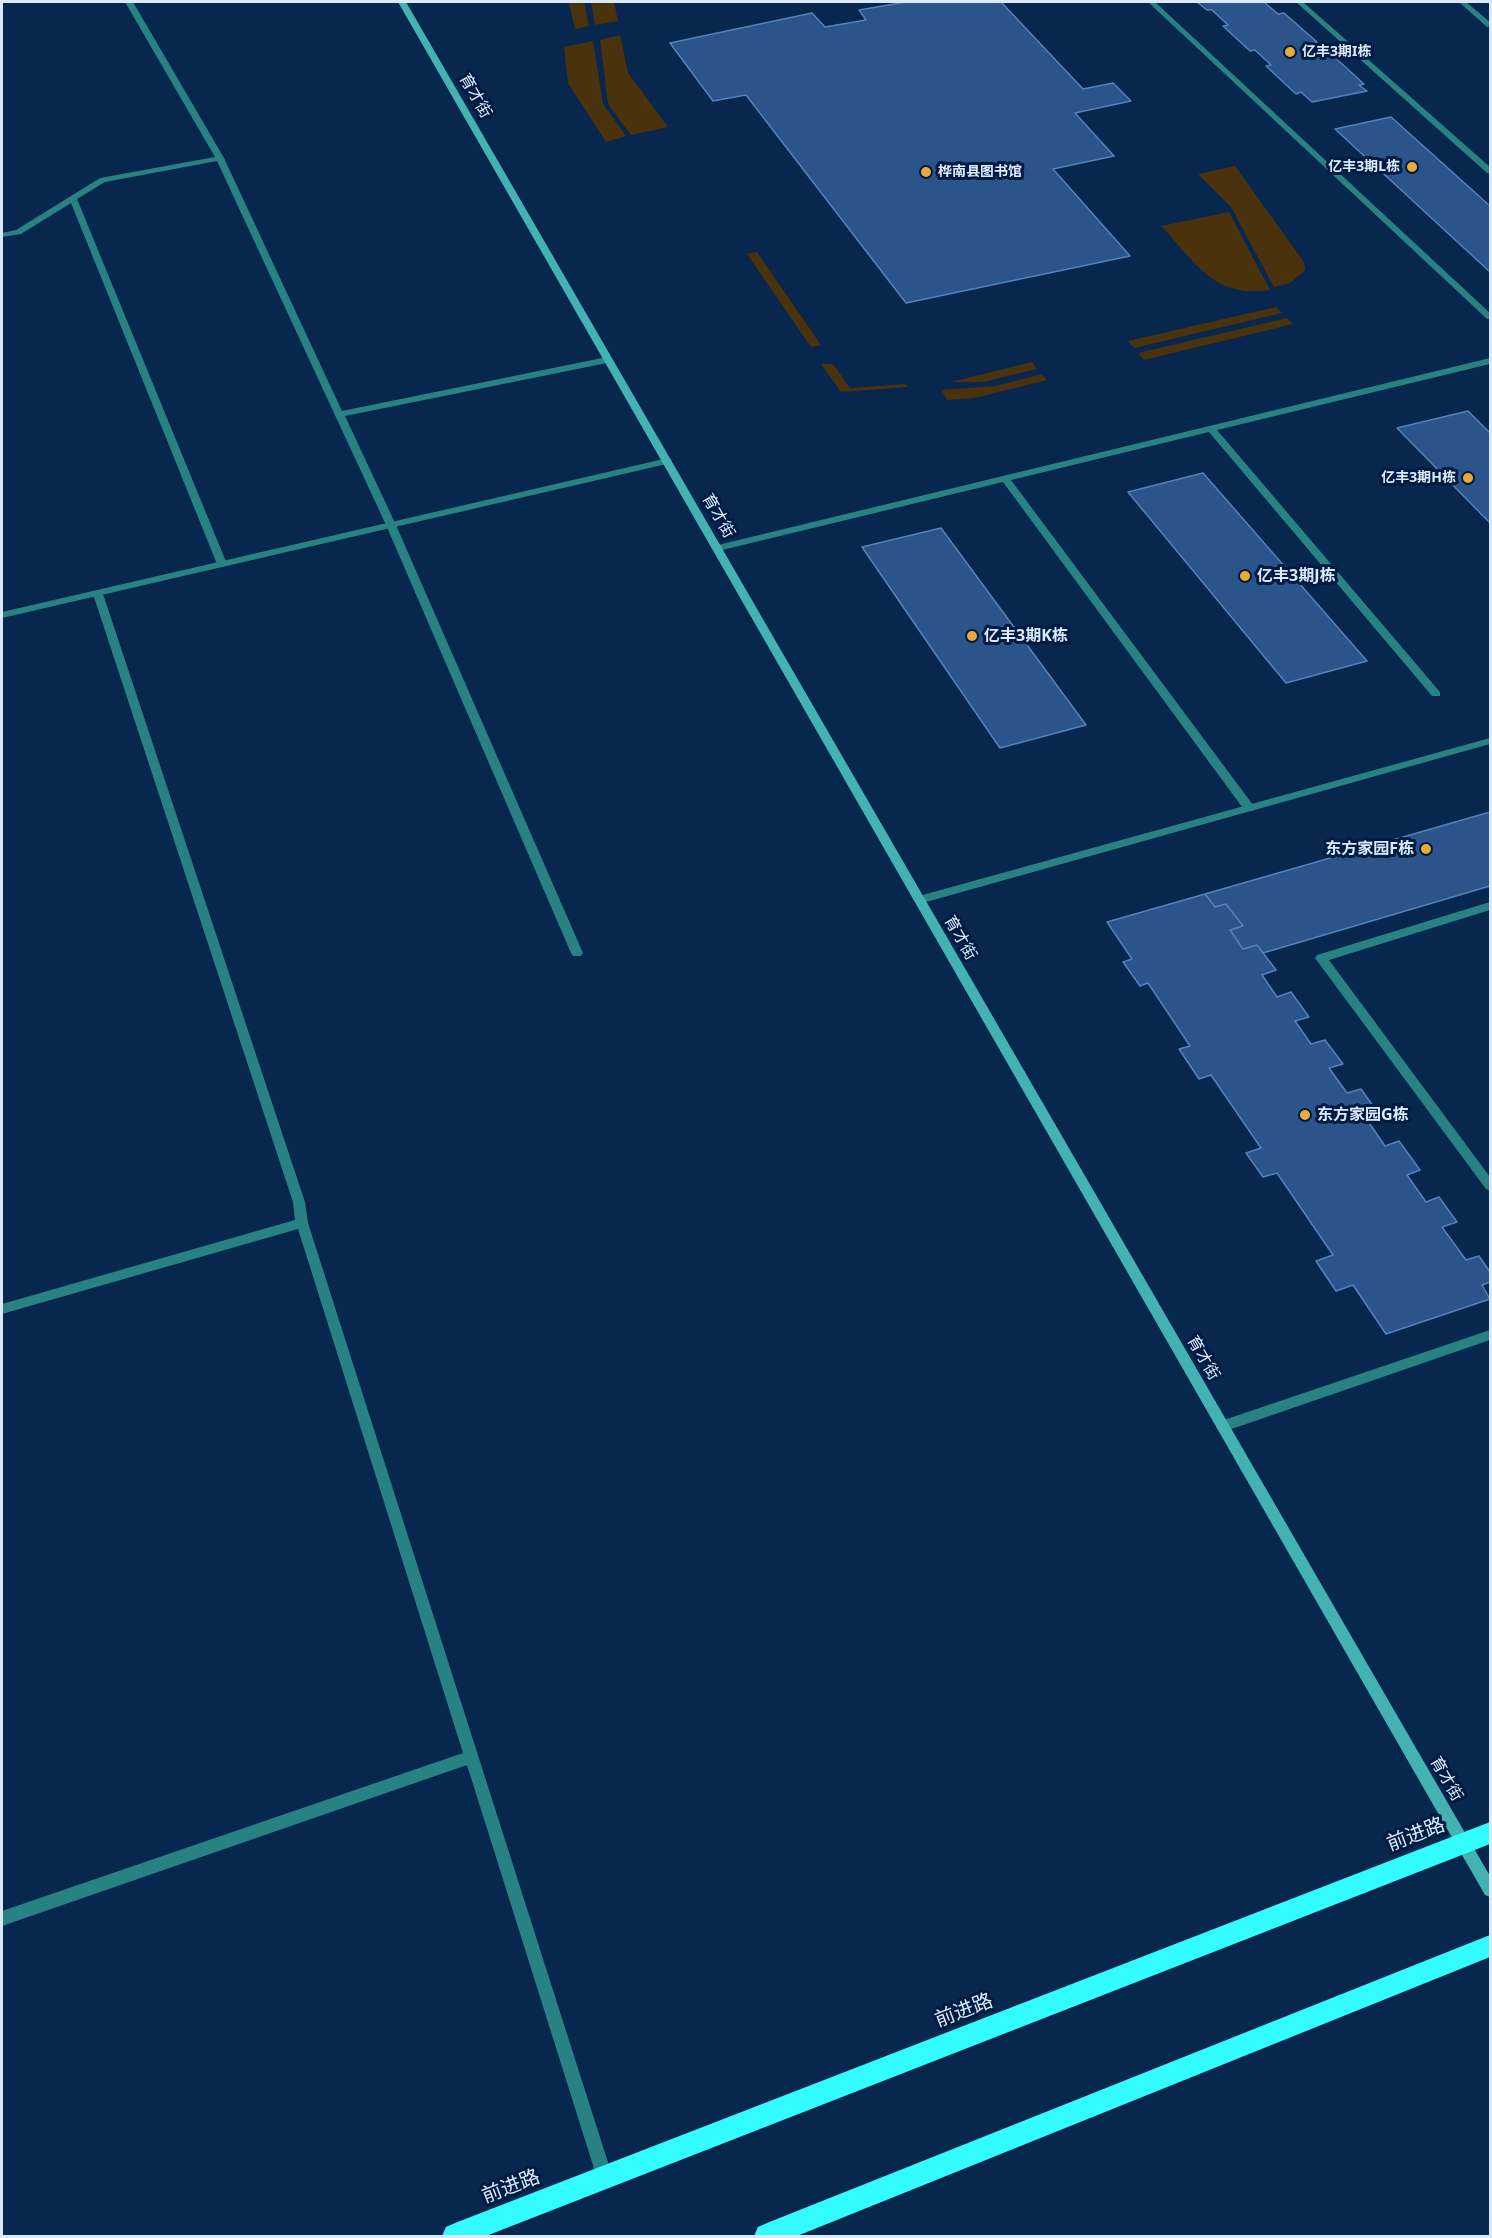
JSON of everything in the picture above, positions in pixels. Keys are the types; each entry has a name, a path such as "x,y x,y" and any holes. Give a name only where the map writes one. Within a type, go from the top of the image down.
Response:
{"highway":[{"name":"前进路","path":"455,2236 1491,1833"},
{"path":"767,2236 1491,1946"}],"street":[{"path":"129,2 220,158 391,525 577,953"},
{"name":"育才街","path":"402,2 1491,1890"},
{"path":"1151,2 1491,317"},
{"path":"1299,2 1491,171"},
{"path":"1462,2 1491,25"},
{"path":"2,235 18,232 103,180 220,158"},
{"path":"73,199 222,564"},
{"path":"339,414 607,360"},
{"path":"718,548 1491,361"},
{"path":"1211,428 1436,694"},
{"path":"2,615 668,461"},
{"path":"1005,478 1249,808"},
{"path":"98,594 299,1202 302,1223 604,2178"},
{"path":"919,900 1491,741"},
{"path":"1491,906 1321,958 1491,1186"},
{"path":"2,1309 302,1223"},
{"path":"1223,1426 1491,1335"},
{"path":"2,1919 471,1757"}],"shaded area":[{"path":"569,2 584,2 589,26 575,29"},
{"path":"591,2 614,2 618,21 595,25"},
{"path":"620,35 628,73 668,127 631,135 608,104 600,40"},
{"path":"593,41 603,104 626,136 606,142 568,83 564,47"},
{"path":"1235,166 1304,262 1305,270 1290,283 1274,287 1231,207 1198,174"},
{"path":"1229,212 1270,290 1234,289 1220,283 1207,275 1161,226"},
{"path":"757,252 821,345 811,347 747,254"},
{"path":"1276,307 1282,313 1134,348 1128,341"},
{"path":"1287,318 1293,324 1144,360 1138,353"},
{"path":"1032,362 1037,369 983,382 951,382"},
{"path":"821,364 833,364 850,388 906,384 908,387 841,392"},
{"path":"1042,374 1047,380 974,398 947,400 941,390 995,386"}],"building":[{"path":"906,2 1001,2 1083,89 1113,83 1131,101 1075,113 1114,156 1053,169 1130,256 906,303 746,95 713,101 670,43 812,13 825,27 866,20 859,10"},
{"name":"亿丰3期I栋","path":"1197,2 1264,2 1278,14 1284,13 1317,42 1312,43 1323,53 1329,52 1364,84 1359,85 1367,91 1312,102 1301,92 1296,94 1266,66 1271,65 1255,50 1250,51 1223,26 1228,25 1212,10 1207,10"},
{"name":"亿丰3期L栋","path":"1391,117 1490,206 1490,272 1335,129"},
{"name":"亿丰3期H栋","path":"1468,411 1490,433 1490,523 1397,428"},
{"name":"亿丰3期J栋","path":"1203,473 1367,661 1286,683 1128,492"},
{"name":"亿丰3期K栋","path":"941,528 1086,725 1000,748 862,547"},
{"name":"东方家园F栋","path":"1490,812 1490,886 1263,953 1257,945 1243,949 1230,930 1243,926 1226,904 1215,907 1205,894"},
{"name":"东方家园G栋","path":"1205,894 1215,907 1226,904 1243,926 1230,930 1243,949 1257,945 1276,970 1262,975 1277,997 1291,992 1309,1017 1295,1021 1311,1044 1325,1040 1343,1064 1329,1068 1347,1093 1361,1089 1378,1113 1365,1117 1385,1146 1399,1141 1420,1170 1407,1175 1426,1202 1439,1197 1457,1222 1442,1227 1466,1260 1479,1256 1490,1272 1490,1282 1482,1285 1490,1299 1386,1334 1353,1285 1336,1291 1316,1261 1333,1255 1277,1173 1263,1177 1246,1153 1261,1148 1211,1075 1199,1079 1179,1049 1190,1046 1148,983 1140,986 1123,962 1132,959 1107,922"}],"place":[{"name":"亿丰3期I栋","path":"1290,52"},
{"name":"亿丰3期L栋","path":"1412,167"},
{"name":"桦南县图书馆","path":"926,172"},
{"name":"亿丰3期H栋","path":"1468,478"},
{"name":"亿丰3期J栋","path":"1245,576"},
{"name":"亿丰3期K栋","path":"972,636"},
{"name":"东方家园F栋","path":"1426,849"},
{"name":"东方家园G栋","path":"1305,1115"}]}
